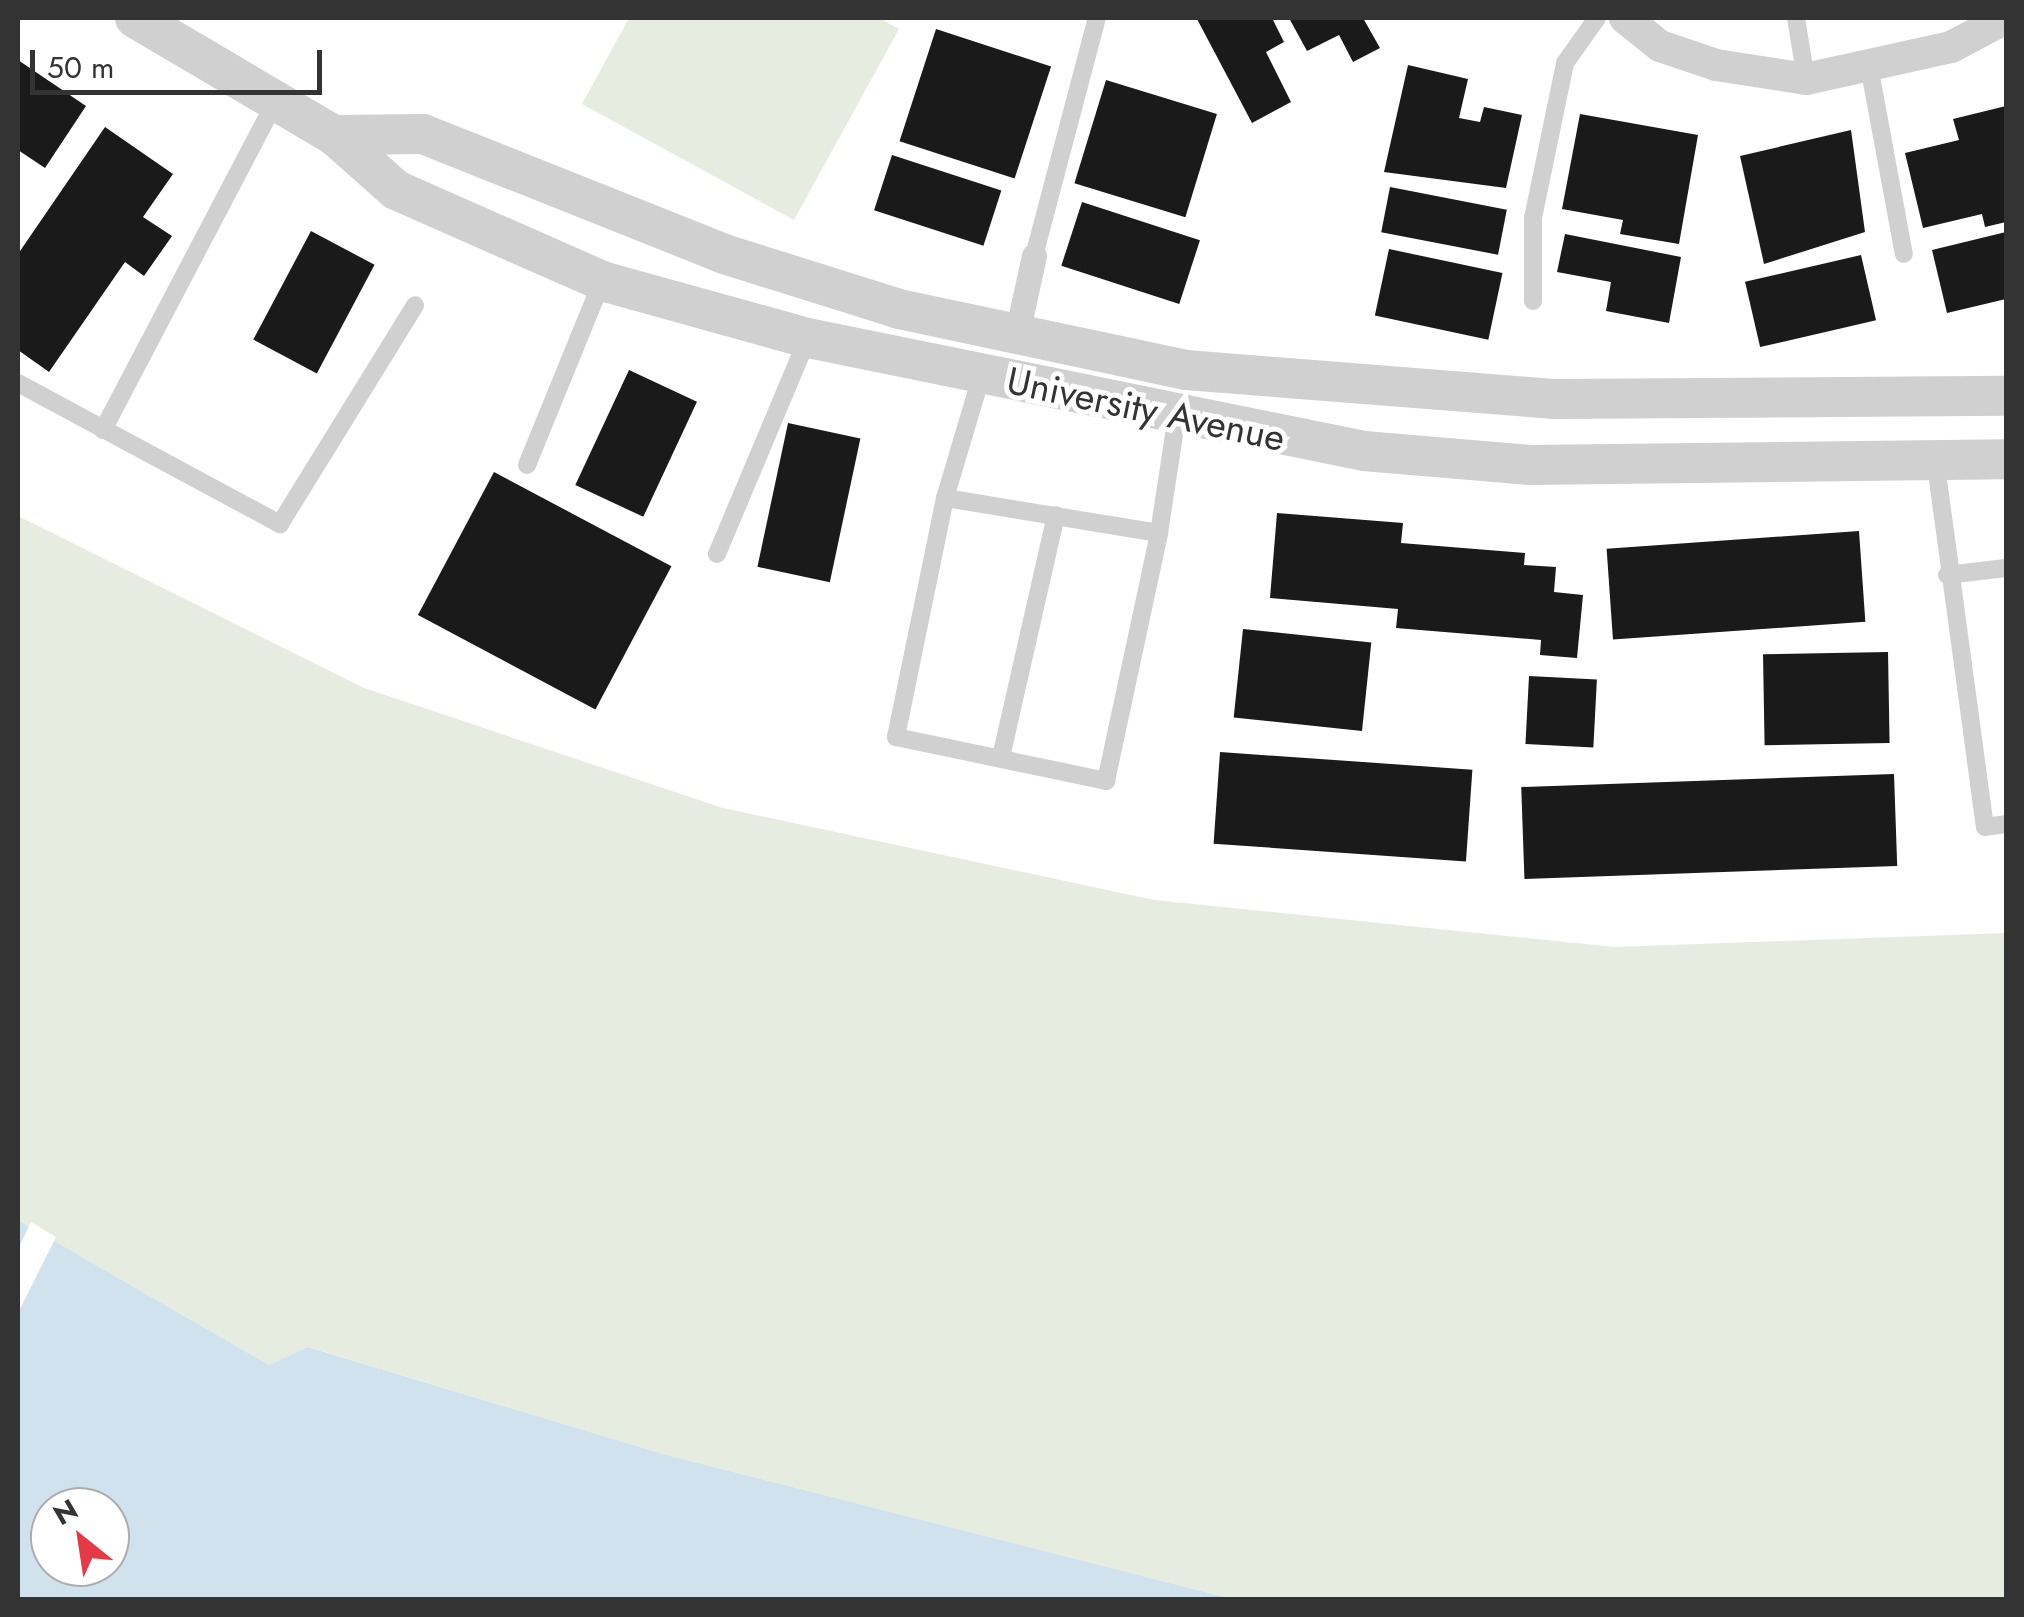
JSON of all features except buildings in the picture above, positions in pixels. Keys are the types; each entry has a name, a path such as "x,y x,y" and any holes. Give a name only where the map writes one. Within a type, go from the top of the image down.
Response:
{"street":[{"name":"University Avenue","path":"135,18 334,136 396,190 602,281 808,338 1176,419 1364,451 1528,465 1936,466 2006,459"},
{"path":"1625,18 1660,46 1806,79 1951,47 2006,18"},
{"name":"University Avenue","path":"334,136 423,134 724,254 899,310 1186,370 1552,400 2006,396"},
{"path":"1017,333 1034,256"}],"lane":[{"path":"1034,256 1097,18"},
{"path":"1533,301 1533,218 1565,63 1598,18"},
{"path":"1796,18 1806,79"},
{"path":"1869,66 1904,254"},
{"path":"103,430 277,101"},
{"path":"527,464 602,281"},
{"path":"18,384 280,524 415,305"},
{"path":"718,554 808,338"},
{"path":"982,374 945,498 896,737 1106,781 1158,532 1186,370"},
{"path":"1936,466 1947,575 1985,828 2006,824"},
{"path":"945,498 1158,532"},
{"path":"1001,757 1056,515"},
{"path":"1947,575 2006,568"}],"shaded area":[{"path":"629,18 879,18 899,29 794,220 582,104"},
{"path":"18,516 364,688 723,808 1154,900 1615,947 2006,933 2006,1599 1233,1599 663,1454 309,1347 269,1365 18,1220"}],"water":[{"path":"18,1220 269,1365 308,1347 663,1454 1233,1599 18,1599"}],"pier":[{"path":"31,1222 56,1237 18,1313 18,1249"}]}
